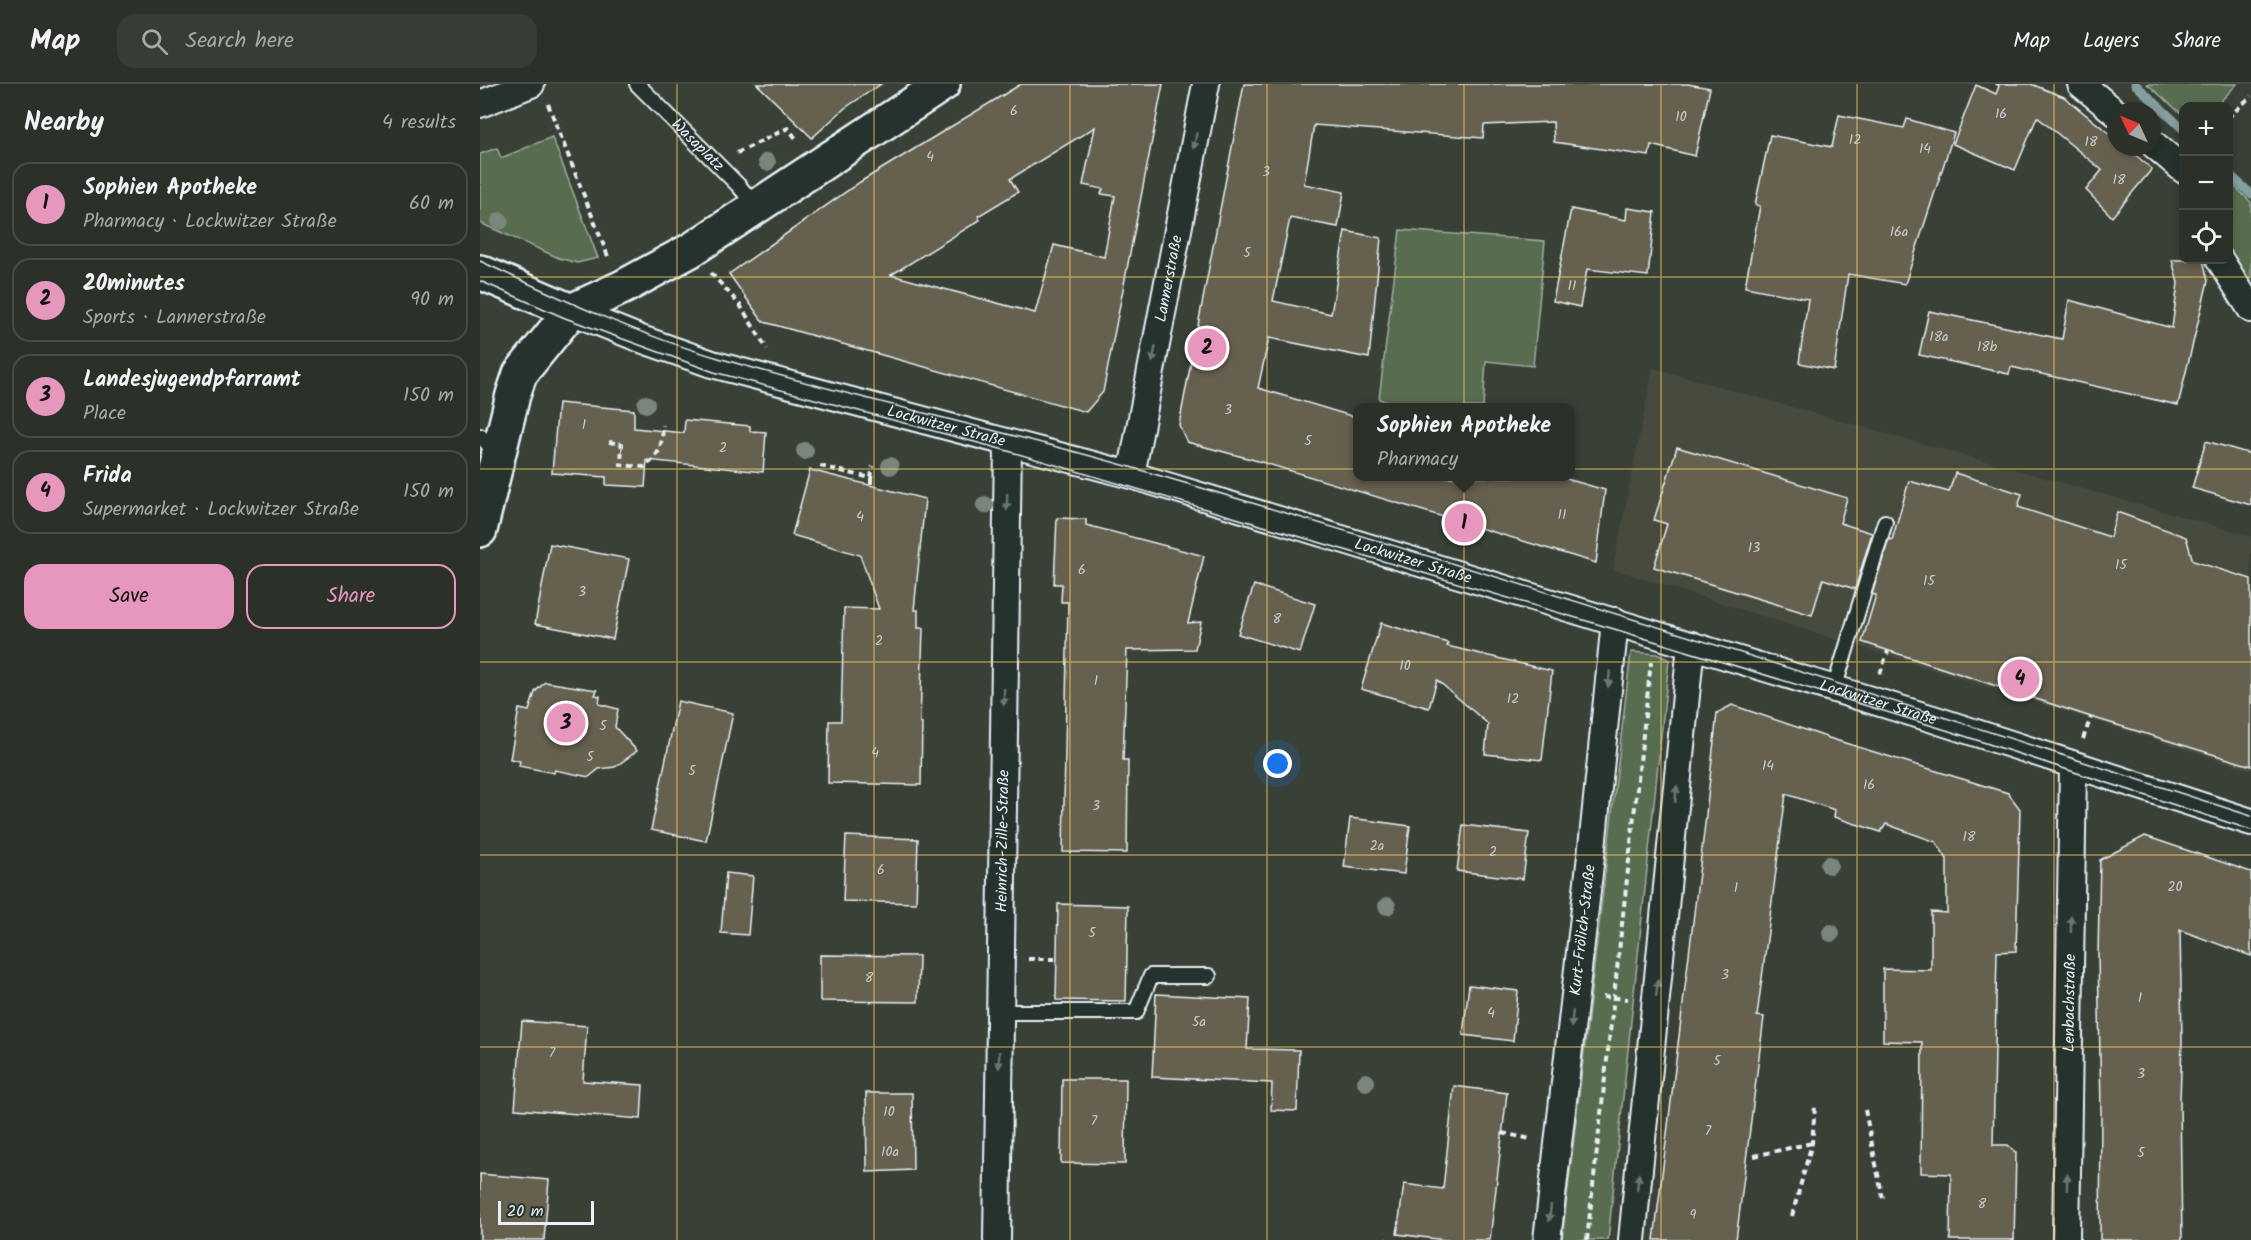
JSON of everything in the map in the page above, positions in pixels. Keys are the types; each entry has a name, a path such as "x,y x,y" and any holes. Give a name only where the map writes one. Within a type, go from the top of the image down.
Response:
{"street":[{"path":"480,530 489,445 520,374 571,311 623,287 691,250 944,84"},
{"name":"Lannerstraße","path":"1131,475 1206,84"},
{"path":"2081,84 2107,106"},
{"path":"480,104 539,92"},
{"path":"2161,151 2179,166"},
{"path":"2223,264 2251,309"},
{"path":"480,272 571,311"},
{"name":"Lockwitzer Straße","path":"571,311 641,339 731,370 1131,475 1615,621 2251,822"},
{"name":"Heinrich-Zille-Straße","path":"997,1240 1008,443"},
{"name":"Kurt-Frölich-Straße","path":"1547,1240 1615,621"},
{"path":"1632,1240 1691,645"},
{"name":"Lenbachstraße","path":"2066,1240 2073,765"}],"lane":[{"name":"Wasaplatz","path":"637,84 757,207"},
{"path":"1834,689 1885,522"},
{"path":"1000,1012 1136,1012 1151,976 1209,976"}],"path":[{"path":"539,92 607,255 623,287"},
{"path":"2233,114 2251,96"},
{"path":"718,165 748,146 788,128 818,168"},
{"path":"691,250 740,305 771,356"},
{"path":"609,442 622,444 621,465 644,467 654,460 661,448 663,425"},
{"path":"820,466 871,478"},
{"path":"871,485 873,466"},
{"path":"1587,1240 1655,634"},
{"path":"1041,960 1056,959"},
{"path":"1575,994 1655,1002"},
{"path":"1792,1216 1812,1143 1815,1107"},
{"path":"1865,1110 1883,1199"},
{"path":"1754,1156 1812,1143"},
{"path":"1381,1240 1388,1240"}],"shaded area":[{"path":"1653,368 2251,536 2251,770 1613,569"}],"green space":[{"path":"2147,84 2237,84 2220,102 2179,102 2179,112"},
{"path":"552,137 598,258 577,263 559,258 480,223 480,154 497,148 501,158"},
{"path":"2233,185 2251,202 2251,285 2233,259"},
{"path":"1400,230 1545,241 1533,366 1486,361 1483,403 1390,403 1379,399"},
{"path":"1631,652 1657,654 1669,660 1608,1240 1562,1240"}],"building":[{"path":"757,84 881,84 845,108 812,138"},
{"path":"1021,84 1163,84 1103,392 1086,412 764,322 761,319 729,274 860,182","holes":["1095,127 1083,185 1103,189 1101,194 1115,196 1104,257 1054,245 1035,313 891,275 980,220 978,216 1018,192 1010,179"]},
{"path":"1244,84 1688,84 1710,88 1695,156 1651,145 1649,156 1554,142 1553,122 1484,125 1483,138 1314,125 1304,184 1344,192 1338,227 1290,218 1273,301 1331,314 1345,231 1381,238 1369,358 1269,338 1258,388 1353,416 1353,481 1574,481 1605,490 1596,563 1258,461 1187,442 1179,425"},
{"path":"1996,84 2031,84 2064,97 2107,132 2107,156 2137,156 2152,169 2112,217 2086,190 2102,170 2037,117 2015,170 1953,144 1976,85 1996,94 1999,86"},
{"path":"1839,115 1904,128 1907,119 1954,133 1905,284 1848,274 1834,370 1799,363 1808,299 1745,287 1760,206 1755,205 1770,135 1832,147"},
{"path":"1627,208 1655,212 1648,276 1587,269 1580,307 1553,301 1571,209 1626,220"},
{"path":"2172,260 2179,260 2179,264 2204,264 2208,281 2178,405 2011,367 2009,374 1919,355 1929,311 2062,339 2069,300 2172,328 2178,283"},
{"path":"558,403 634,410 634,428 684,433 685,420 750,426 750,431 766,432 763,472 647,460 645,487 606,485 606,477 552,473"},
{"path":"2206,441 2251,454 2251,505 2192,488"},
{"path":"1677,447 1847,498 1840,523 1872,533 1855,589 1823,579 1812,615 1654,567 1667,524 1654,520"},
{"path":"810,470 925,499 914,610 918,610 918,628 923,628 921,785 828,783 829,721 841,721 844,608 879,609 860,555 792,535"},
{"path":"1955,473 2022,494 2018,507 2110,537 2117,512 2186,537 2193,561 2251,579 2251,766 2091,717 1862,642 1876,595 1872,594 1889,539 1892,540 1909,481 1949,492"},
{"path":"1057,518 1086,519 1086,525 1204,556 1188,623 1201,622 1195,649 1127,650 1123,760 1128,760 1127,853 1063,852 1068,602 1061,602 1062,584 1054,584"},
{"path":"550,544 629,559 613,639 535,624"},
{"path":"1254,585 1315,604 1300,653 1238,634"},
{"path":"1381,623 1448,643 1447,646 1552,671 1542,760 1485,754 1488,724 1437,680 1429,708 1361,689"},
{"path":"545,682 597,690 595,695 600,696 599,704 618,709 615,727 637,751 615,767 599,769 589,777 519,766 520,761 510,759 519,709 529,711 535,692"},
{"path":"678,701 733,713 706,841 651,830"},
{"path":"1732,705 1832,739 2008,793 2020,809 2016,951 1997,952 1993,1145 2008,1145 2016,1153 2014,1240 1950,1240 1951,1174 1921,1173 1922,1042 1883,1041 1883,969 1931,970 1931,912 1947,913 1947,859 1936,842 1886,824 1881,832 1834,817 1835,810 1786,794 1757,1016 1764,1017 1736,1240 1654,1240 1717,713"},
{"path":"1350,818 1410,826 1404,874 1344,867"},
{"path":"1463,825 1529,833 1523,879 1457,871"},
{"path":"846,836 918,839 916,903 843,901"},
{"path":"2145,836 2251,872 2251,956 2180,930 2182,1240 2100,1240 2101,1110 2098,954 2100,860"},
{"path":"726,873 753,876 748,935 721,933"},
{"path":"1058,904 1128,906 1126,1001 1056,1000"},
{"path":"820,955 919,956 918,1002 820,1001"},
{"path":"1469,985 1518,991 1513,1041 1463,1035"},
{"path":"1156,994 1250,999 1247,1049 1299,1050 1297,1111 1271,1110 1272,1083 1152,1077"},
{"path":"522,1021 587,1026 583,1081 643,1085 641,1119 515,1109"},
{"path":"1062,1079 1126,1079 1125,1164 1061,1163"},
{"path":"1454,1086 1507,1093 1490,1240 1445,1240 1397,1234 1404,1184 1443,1189"},
{"path":"866,1093 912,1093 913,1170 867,1172"},
{"path":"480,1174 549,1180 544,1240 480,1240"}],"waterway":[{"path":"2135,84 2179,125"},
{"path":"2233,178 2251,194"}],"tram line":[{"path":"480,261 599,315 691,349 825,388 1085,454 1277,510 1695,638 2251,816"},
{"path":"480,281 565,318 714,372 1008,451 1614,629 1946,730 2251,830"}],"place":[{"name":"20minutes","path":"1207,348"},
{"name":"Sophien Apotheke","path":"1464,523"},
{"name":"Frida","path":"2020,679"},
{"name":"Landesjugendpfarramt","path":"566,723"}]}
